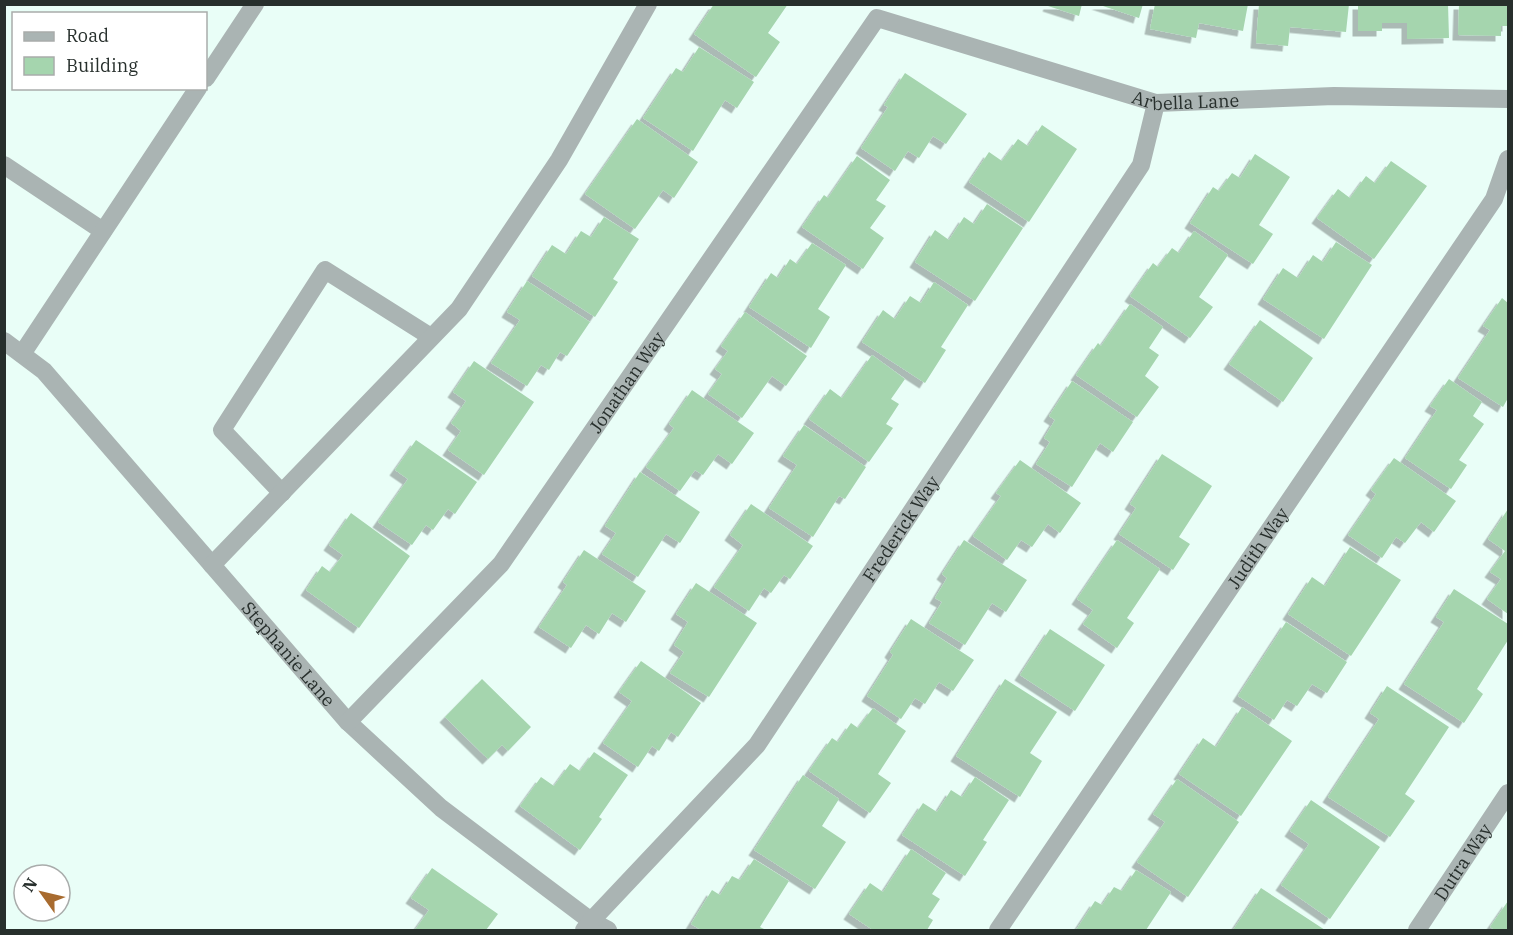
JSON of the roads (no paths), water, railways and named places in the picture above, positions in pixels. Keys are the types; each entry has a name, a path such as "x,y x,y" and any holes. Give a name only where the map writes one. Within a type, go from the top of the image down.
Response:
{"street":[{"path":"207,76 255,4"},
{"path":"212,565 459,309 559,160 648,4"},
{"name":"Arbella Lane","path":"877,18 1156,103 1334,96 1509,99"},
{"name":"Jonathan Way","path":"348,722 501,564 877,18"},
{"path":"22,354 197,90"},
{"name":"Frederick Way","path":"587,926 757,745 1141,165 1156,103"},
{"name":"Judith Way","path":"998,930 1494,199 1509,159"},
{"path":"4,165 102,231"},
{"path":"282,493 222,430 325,270 431,337"},
{"name":"Stephanie Lane","path":"4,341 44,371 348,722 441,808 587,926 608,930"},
{"name":"Dutra Way","path":"1417,930 1509,793"}]}
